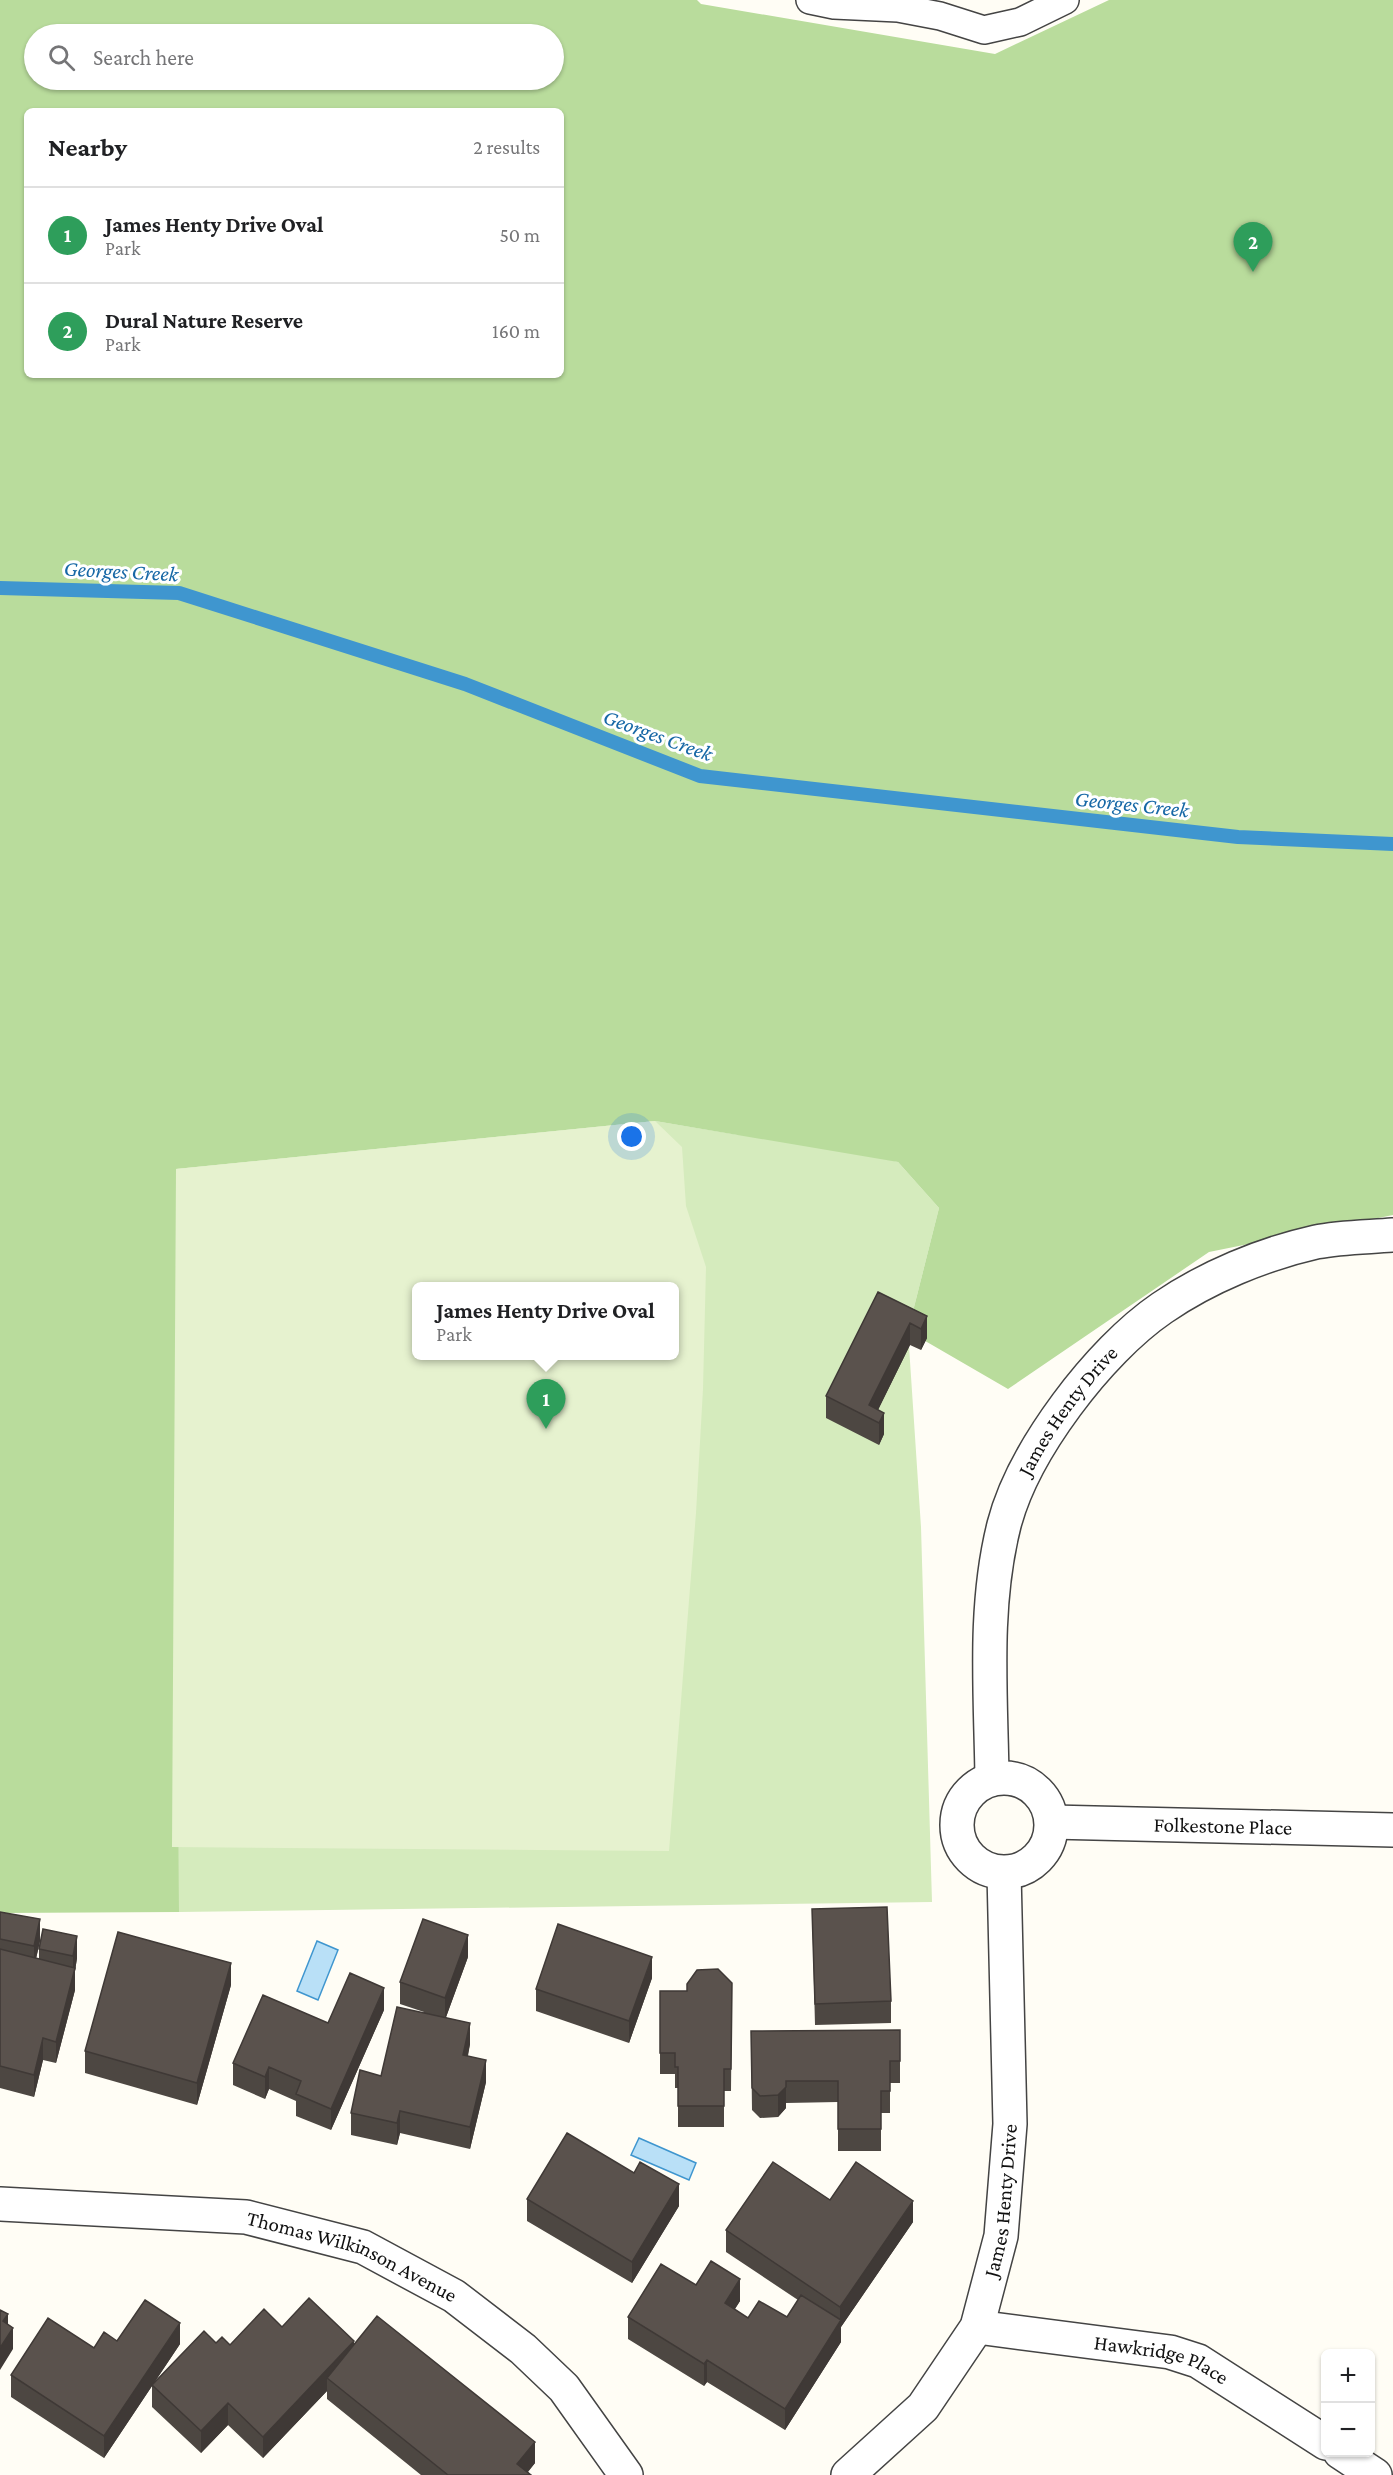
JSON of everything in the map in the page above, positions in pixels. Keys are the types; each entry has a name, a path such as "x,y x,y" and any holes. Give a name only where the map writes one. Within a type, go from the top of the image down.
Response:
{"street":[{"name":"James Henty Drive","path":"992,1779 990,1603 1004,1524 1033,1456 1069,1400 1107,1356 1161,1308 1235,1267 1317,1242 1393,1235"},
{"path":"1006,1778 1032,1786 1042,1796 1052,1822 1051,1837 1039,1857 1020,1870 1004,1873 989,1871 965,1853 959,1840 956,1825 959,1811 966,1797 978,1786 992,1779 1006,1778"},
{"name":"Folkestone Place","path":"1052,1822 1393,1830"},
{"name":"James Henty Drive","path":"848,2475 923,2407 977,2327 1001,2236 1010,2124 1004,1873"},
{"name":"Thomas Wilkinson Avenue","path":"0,2204 246,2217 363,2247 454,2296 523,2349 564,2388 626,2475"},
{"name":"Hawkridge Place","path":"977,2327 1170,2352 1198,2361 1321,2440"},
{"path":"1348,2457 1375,2475"}],"lane":[{"path":"810,0 834,5 898,8 940,16 984,30 1020,22 1065,0"}],"green space":[{"path":"0,0 697,0 701,4 995,54 1109,0 1393,0 1393,1215 1209,1252 1008,1389 908,1331 939,1208 898,1162 655,1121 176,1169 179,1912 0,1913"},
{"path":"655,1121 739,1135 750,1123 898,1162 939,1208 908,1331 921,1527 932,1902 179,1912 176,1169"},
{"path":"655,1121 682,1147 686,1206 706,1267 703,1389 696,1513 669,1851 172,1847 176,1169"}],"water":[{"path":"317,1941 338,1950 318,2000 297,1991"},
{"path":"639,2138 696,2163 689,2180 631,2155"}],"building":[{"path":"878,1292 927,1316 921,1329 910,1323 869,1405 884,1413 879,1423 826,1396"},
{"path":"887,1907 891,2001 815,2004 812,1909"},
{"path":"0,1912 40,1919 34,1946 0,1939"},
{"path":"423,1919 468,1935 445,1998 400,1982"},
{"path":"558,1924 652,1957 629,2021 536,1989"},
{"path":"43,1929 77,1936 73,1956 39,1949"},
{"path":"118,1932 231,1963 197,2083 85,2051"},
{"path":"0,1949 75,1968 56,2042 43,2038 34,2075 0,2066"},
{"path":"718,1969 732,1983 731,2069 724,2069 724,2106 678,2106 678,2067 675,2067 675,2053 660,2053 660,1991 687,1991 687,1984 697,1970"},
{"path":"350,1973 384,1988 331,2109 296,2094 301,2081 269,2067 265,2077 233,2063 263,1995 328,2023"},
{"path":"397,2007 470,2023 463,2055 486,2060 470,2127 400,2111 397,2123 351,2113 360,2070 381,2076"},
{"path":"900,2030 900,2061 890,2061 890,2091 881,2091 881,2129 838,2129 838,2081 786,2081 786,2087 778,2095 760,2096 752,2088 751,2031"},
{"path":"567,2133 634,2173 640,2162 679,2184 632,2262 527,2199"},
{"path":"773,2162 830,2200 856,2162 913,2201 840,2307 726,2230"},
{"path":"711,2261 740,2279 725,2303 748,2318 759,2301 787,2317 801,2295 841,2320 785,2409 707,2360 704,2364 628,2317 661,2264 696,2285"},
{"path":"309,2298 354,2341 263,2437 228,2403 201,2431 152,2385 204,2331 216,2343 222,2337 230,2345 264,2309 282,2327"},
{"path":"145,2300 180,2323 104,2436 11,2375 48,2318 94,2348 104,2332 117,2341"},
{"path":"0,2310 8,2314 3,2321 13,2328 0,2348"},
{"path":"377,2316 535,2442 517,2464 531,2475 448,2475 327,2378"}],"waterway":[{"name":"Georges Creek","path":"0,588 179,593 465,684 700,776 1238,837 1393,844"}],"place":[{"name":"Dural Nature Reserve","path":"1253,272"},
{"name":"James Henty Drive Oval","path":"546,1429"}]}
